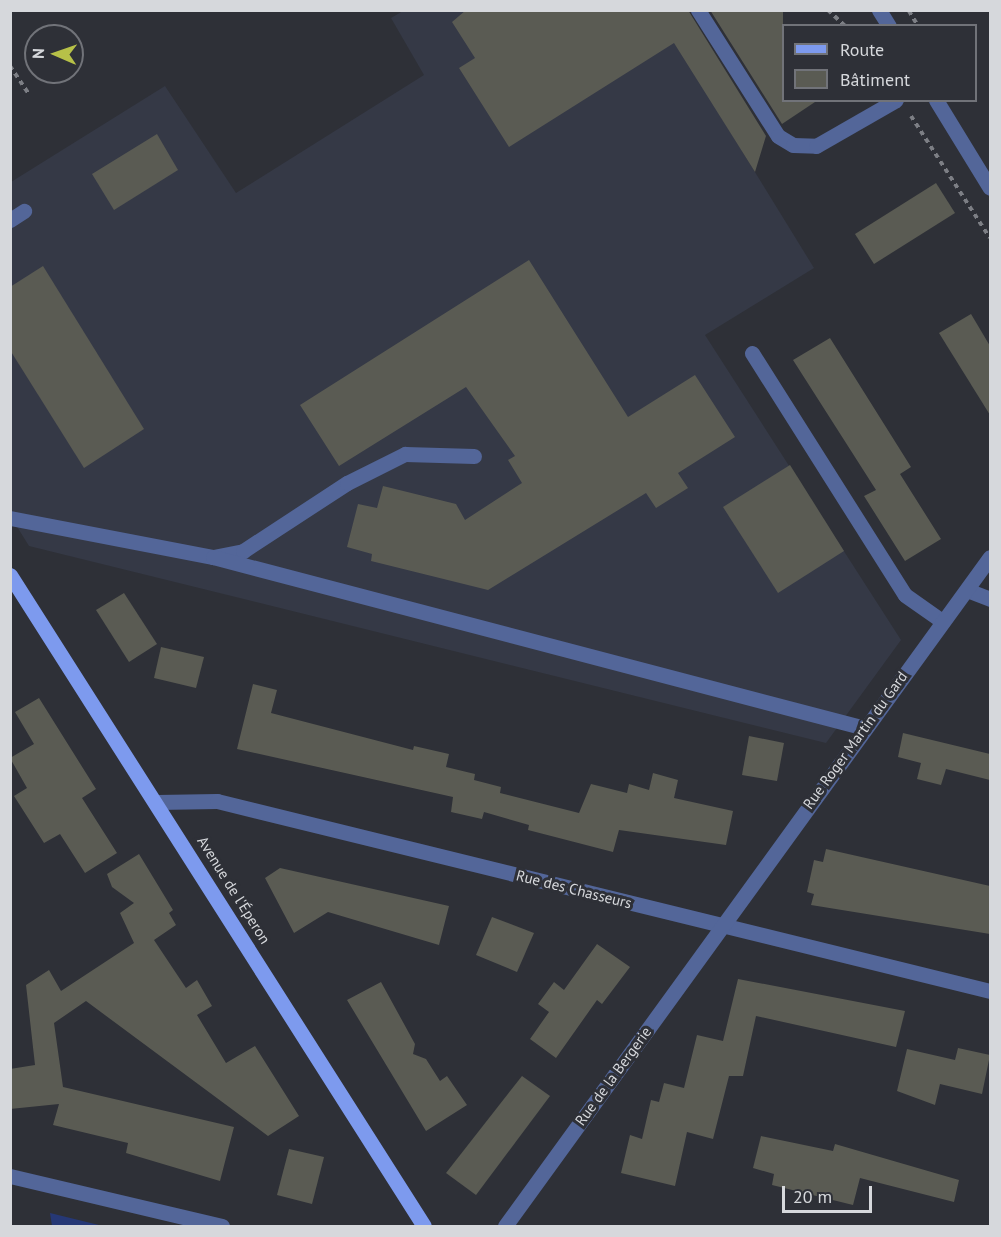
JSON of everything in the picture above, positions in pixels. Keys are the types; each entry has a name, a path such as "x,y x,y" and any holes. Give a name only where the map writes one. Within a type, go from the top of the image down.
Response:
{"main road":[{"name":"Avenue de l'Éperon","path":"10,575 157,802 424,1227"}],"street":[{"path":"698,10 778,136 793,145 816,146 901,105"},
{"path":"879,10 888,24"},
{"path":"937,102 990,188"},
{"path":"10,220 24,211"},
{"path":"752,353 905,595 942,621"},
{"path":"213,557 243,550 347,483 405,454 474,456"},
{"path":"10,518 213,557 865,728"},
{"name":"Rue Roger Martin du Gard","path":"721,925 990,557"},
{"path":"967,590 990,599"},
{"name":"Rue des Chasseurs","path":"157,802 218,801 990,991"},
{"name":"Rue de la Bergerie","path":"505,1227 721,925"},
{"path":"10,1176 222,1227"}],"path":[{"path":"828,10 843,24"},
{"path":"909,10 917,24"},
{"path":"10,66 28,93"},
{"path":"901,105 990,238"}],"shaded area":[{"path":"403,11 656,11 814,268 705,335 901,640 826,743 29,546 11,517 11,182 165,86 236,193 424,75 391,18"},
{"path":"50,1213 103,1226 52,1226"}],"building":[{"path":"466,10 688,10 766,136 755,172 674,43 509,147 459,68 475,58 452,22"},
{"path":"710,10 783,10 782,102 815,102 782,124"},
{"path":"157,134 178,170 114,210 92,174"},
{"path":"936,183 955,213 874,264 855,234"},
{"path":"529,260 628,417 695,375 735,437 678,473 688,488 656,508 646,493 488,590 371,561 372,554 347,547 358,504 377,508 383,486 456,504 465,520 522,483 508,460 515,456 466,387 339,466 300,405"},
{"path":"43,266 144,429 84,468 10,350 10,287"},
{"path":"971,314 990,346 990,415 939,333"},
{"path":"830,338 911,467 900,474 941,539 905,561 864,496 876,490 793,360"},
{"path":"790,465 844,551 778,593 723,507"},
{"path":"124,593 157,644 129,662 96,610"},
{"path":"161,647 204,657 196,688 154,678"},
{"path":"253,684 277,690 271,713 413,750 414,746 449,754 446,767 475,774 474,780 501,787 500,793 579,813 591,784 627,793 629,784 649,790 653,773 678,780 674,798 733,811 726,845 619,830 613,852 528,830 529,825 484,812 482,819 451,812 453,797 237,749"},
{"path":"39,698 96,789 82,798 117,853 85,873 60,834 44,843 14,796 27,788 10,758 34,744 15,712"},
{"path":"903,733 990,754 990,780 946,769 941,785 917,779 921,763 898,757"},
{"path":"749,736 784,743 777,781 742,775"},
{"path":"826,849 990,886 990,934 811,905 814,894 807,892 814,860 823,862"},
{"path":"139,854 173,910 169,913 176,925 154,940 186,988 197,980 212,1006 197,1015 226,1063 255,1046 299,1116 268,1136 86,1001 54,1023 63,1087 234,1127 220,1181 126,1153 128,1143 53,1125 59,1104 10,1109 10,1069 35,1065 26,985 49,970 61,991 134,943 120,913 134,903 112,887 107,874"},
{"path":"280,868 449,906 439,945 328,912 294,933 265,878"},
{"path":"492,917 534,933 517,972 476,955"},
{"path":"597,944 630,967 602,1004 597,1000 556,1058 530,1039 549,1012 538,1004 554,982 564,990"},
{"path":"738,979 905,1011 896,1047 756,1016 743,1076 729,1076 713,1139 687,1132 675,1186 621,1173 630,1135 642,1139 651,1100 659,1102 664,1083 684,1088 697,1035 723,1041"},
{"path":"381,982 415,1044 413,1054 426,1059 440,1081 447,1076 467,1105 426,1131 347,1000"},
{"path":"958,1048 990,1055 982,1094 940,1084 935,1105 897,1091 907,1049 955,1060"},
{"path":"522,1076 550,1096 476,1195 446,1173"},
{"path":"761,1136 833,1151 835,1144 959,1180 954,1202 860,1178 853,1205 772,1185 774,1174 753,1168"},
{"path":"289,1149 324,1157 312,1204 277,1195"}]}
